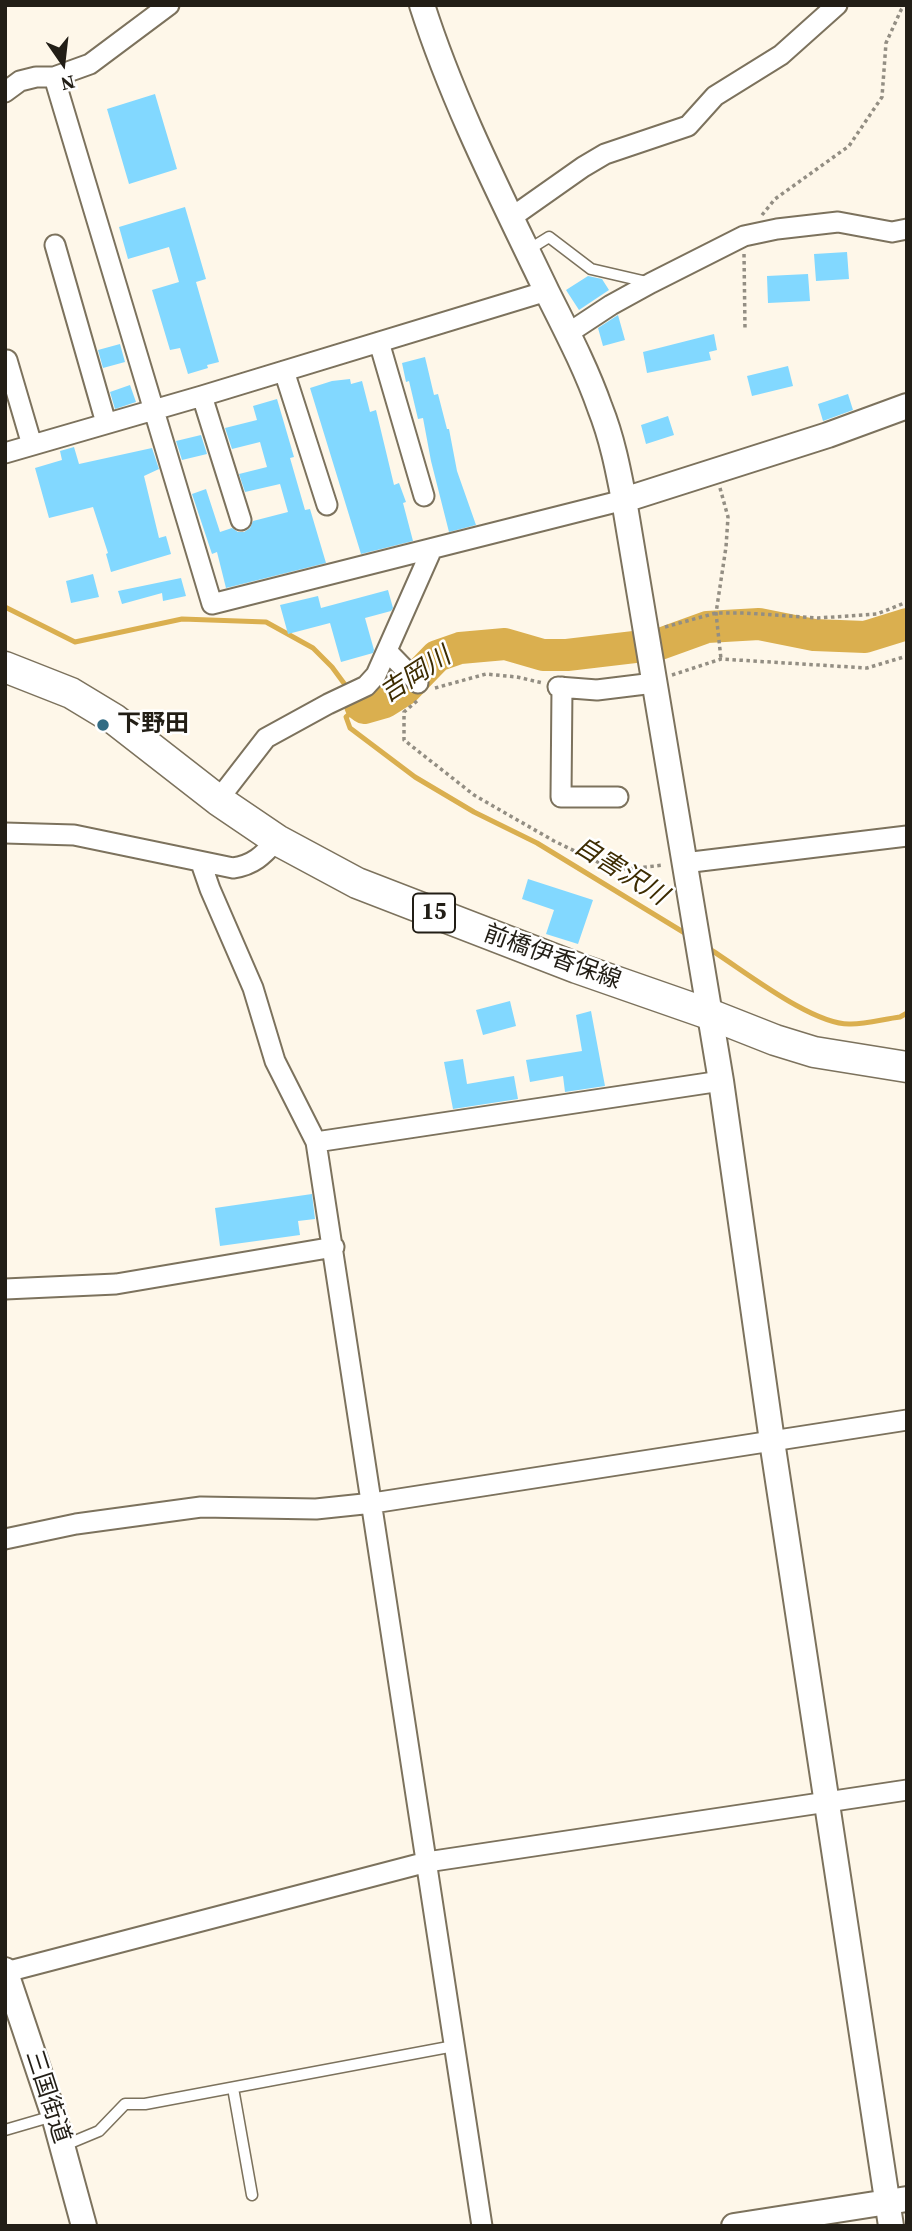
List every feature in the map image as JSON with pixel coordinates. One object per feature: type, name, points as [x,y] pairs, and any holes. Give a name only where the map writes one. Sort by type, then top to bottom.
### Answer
[{"type":"main road","name":"前橋伊香保線","points":[[5,667],[71,693],[114,719],[218,800],[277,840],[358,883],[577,968],[775,1040],[814,1052],[907,1067]]},
{"type":"street","points":[[5,92],[20,81],[36,77],[54,77],[90,64],[169,5]]},
{"type":"street","points":[[422,5],[464,115],[600,407],[613,448],[721,1081],[772,1441],[895,2209],[734,2226]]},
{"type":"street","points":[[512,218],[605,154],[688,126],[715,96],[781,55],[837,5]]},
{"type":"street","points":[[54,77],[212,604],[624,500],[828,435],[907,406]]},
{"type":"street","points":[[567,334],[611,305],[744,236],[838,222],[892,232],[907,229]]},
{"type":"street","points":[[55,245],[106,423]]},
{"type":"street","points":[[5,453],[547,291]]},
{"type":"street","points":[[379,342],[424,496]]},
{"type":"street","points":[[8,360],[33,445]]},
{"type":"street","points":[[284,371],[327,505]]},
{"type":"street","points":[[202,396],[241,520]]},
{"type":"street","points":[[218,800],[266,738],[366,686],[376,675],[432,549]]},
{"type":"street","points":[[388,652],[417,681]]},
{"type":"street","points":[[618,797],[561,797],[560,687],[597,690],[653,676]]},
{"type":"street","points":[[5,833],[74,835],[233,868],[247,866],[258,860],[277,840]]},
{"type":"street","points":[[684,863],[907,836]]},
{"type":"street","points":[[201,863],[253,988],[275,1061],[316,1142],[482,2226]]},
{"type":"street","points":[[316,1142],[721,1081]]},
{"type":"street","points":[[5,1289],[116,1284],[334,1247]]},
{"type":"street","points":[[5,1539],[76,1524],[201,1507],[316,1509],[373,1503],[907,1420]]},
{"type":"street","points":[[5,1971],[428,1862],[907,1790]]},
{"type":"street","name":"三国街道","points":[[5,1971],[54,2116],[84,2226]]},
{"type":"lane","points":[[527,251],[549,237],[592,269],[651,283]]},
{"type":"lane","points":[[62,2146],[99,2130],[125,2104],[145,2104],[454,2046]]},
{"type":"lane","points":[[233,2088],[252,2194]]},
{"type":"lane","points":[[5,2130],[54,2116]]},
{"type":"path","points":[[745,329],[744,236],[775,199],[849,146],[882,97],[886,43],[905,5]]},
{"type":"path","points":[[715,471],[728,517],[716,613],[721,659]]},
{"type":"path","points":[[646,636],[716,613],[818,618],[877,614],[907,602]]},
{"type":"path","points":[[653,676],[674,674],[721,659],[867,668],[907,656]]},
{"type":"path","points":[[560,687],[517,677],[486,674],[453,682],[417,681],[404,712],[404,740],[474,795],[554,841],[610,869],[684,863]]},
{"type":"building","points":[[155,94],[177,169],[129,184],[107,109]]},
{"type":"building","points":[[185,207],[206,279],[196,282],[219,362],[188,374],[180,348],[170,350],[152,290],[179,282],[169,247],[128,259],[119,227]]},
{"type":"building","points":[[847,252],[849,279],[816,281],[814,254]]},
{"type":"building","points":[[808,274],[810,301],[768,303],[767,276]]},
{"type":"building","points":[[588,276],[602,279],[609,290],[579,310],[566,290]]},
{"type":"building","points":[[618,315],[625,340],[603,346],[598,328]]},
{"type":"building","points":[[714,334],[717,350],[709,352],[711,360],[647,373],[643,352]]},
{"type":"building","points":[[120,344],[125,362],[103,368],[98,350]]},
{"type":"building","points":[[425,357],[434,395],[438,394],[449,429],[457,471],[476,525],[449,532],[423,418],[418,419],[402,363]]},
{"type":"building","points":[[788,366],[793,386],[752,396],[747,376]]},
{"type":"building","points":[[350,379],[351,384],[362,381],[370,412],[376,410],[394,485],[399,483],[406,502],[403,503],[413,541],[361,554],[310,388]]},
{"type":"building","points":[[130,385],[136,402],[115,409],[110,392]]},
{"type":"building","points":[[848,394],[853,410],[823,421],[818,404]]},
{"type":"building","points":[[277,399],[294,457],[290,458],[305,510],[310,509],[326,563],[226,588],[217,552],[212,554],[192,494],[206,489],[220,532],[232,528],[244,532],[250,528],[253,521],[288,512],[280,484],[245,492],[239,474],[267,467],[260,442],[232,449],[225,428],[257,420],[253,406]]},
{"type":"building","points":[[668,416],[674,435],[646,444],[641,425]]},
{"type":"building","points":[[201,435],[207,454],[182,460],[176,441]]},
{"type":"building","points":[[74,447],[79,464],[152,448],[159,469],[144,476],[159,538],[166,536],[171,554],[111,572],[106,554],[108,553],[93,507],[49,518],[35,468],[62,460],[60,451]]},
{"type":"building","points":[[93,574],[99,597],[71,603],[66,581]]},
{"type":"building","points":[[181,578],[186,596],[163,601],[162,593],[122,604],[118,591]]},
{"type":"building","points":[[388,590],[393,608],[391,611],[365,618],[373,653],[341,662],[330,623],[288,634],[280,605],[318,596],[321,608]]},
{"type":"building","points":[[528,879],[593,900],[578,944],[546,934],[554,910],[522,899]]},
{"type":"building","points":[[510,1001],[516,1026],[483,1035],[476,1010]]},
{"type":"building","points":[[591,1011],[605,1086],[565,1092],[563,1076],[530,1082],[526,1060],[582,1051],[576,1015]]},
{"type":"building","points":[[463,1059],[467,1084],[514,1076],[518,1099],[453,1109],[444,1062]]},
{"type":"building","points":[[312,1194],[315,1219],[298,1221],[300,1235],[220,1246],[215,1208]]},
{"type":"waterway","name":"自害沢川","points":[[5,607],[75,642],[182,619],[266,622],[313,648],[332,667],[360,705],[346,717],[350,728],[415,777],[474,812],[537,843],[688,935]]},
{"type":"waterway","name":"吉岡川","points":[[360,705],[364,708],[385,702],[404,690],[437,656],[460,648],[505,644],[543,655],[567,655],[660,644],[707,627],[759,624],[814,635],[865,637],[907,624]]},
{"type":"waterway","name":"自害沢川","points":[[708,948],[798,1006],[835,1022],[863,1023],[900,1017],[907,1013]]},
{"type":"place","name":"下野田","points":[[103,725]]}]
